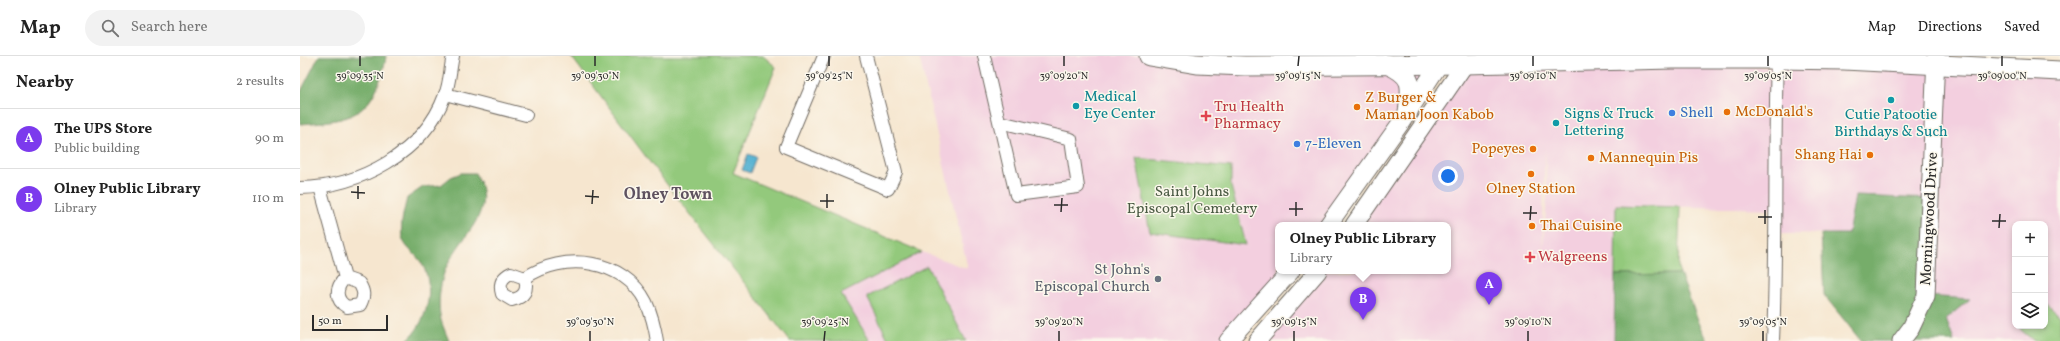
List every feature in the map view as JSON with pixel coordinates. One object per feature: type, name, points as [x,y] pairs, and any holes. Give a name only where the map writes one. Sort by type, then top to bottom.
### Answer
[{"type":"main road","points":[[1149,56],[1167,60],[1387,64],[1443,60],[1777,58],[1936,61],[2060,71]]},
{"type":"main road","points":[[1330,222],[1443,60]]},
{"type":"main road","points":[[1356,222],[1468,60]]},
{"type":"main road","name":"Morningwood Drive","points":[[1901,341],[1911,328],[1926,296],[1936,61]]},
{"type":"main road","points":[[1387,64],[1404,73],[1409,80],[1410,98],[1408,112]]},
{"type":"main road","points":[[1228,341],[1288,274]]},
{"type":"main road","points":[[1257,341],[1315,274]]},
{"type":"street","points":[[300,188],[320,187],[376,169],[405,151],[422,135],[446,94],[453,56]]},
{"type":"street","points":[[824,56],[786,147],[888,189],[896,172],[866,56]]},
{"type":"street","points":[[984,56],[1016,195],[1078,187],[1071,139],[1000,122]]},
{"type":"street","points":[[1773,341],[1776,272],[1777,58]]},
{"type":"street","points":[[446,94],[526,115]]},
{"type":"street","points":[[320,187],[345,278]]},
{"type":"street","points":[[525,278],[533,272],[555,263],[577,261],[595,264],[609,269],[631,283],[646,302],[654,324],[657,341]]},
{"type":"shaded area","points":[[919,56],[1149,56],[1440,63],[1330,222],[1275,222],[1275,274],[1288,274],[1225,341],[870,341],[841,294],[922,252],[968,269]],"holes":[[[1136,158],[1231,167],[1231,186],[1246,245],[1151,232]]]},
{"type":"shaded area","points":[[1465,64],[2060,71],[2060,341],[1954,341],[1946,319],[1926,296],[1915,198],[1855,196],[1848,234],[1775,233],[1775,209],[1616,205],[1614,341],[1264,341],[1316,274],[1451,274],[1451,222],[1356,222]],"holes":[[[1545,148],[1547,197],[1542,257]]]},
{"type":"green space","points":[[319,56],[386,56],[386,58],[375,92],[368,103],[359,111],[348,117],[335,120],[300,124],[300,93]]},
{"type":"green space","points":[[571,56],[763,56],[776,67],[733,173],[922,252],[841,294],[870,341],[790,341],[655,169]]},
{"type":"green space","name":"Saint Johns Episcopal Cemetery","points":[[1136,158],[1231,167],[1231,186],[1246,245],[1150,232]]},
{"type":"green space","points":[[461,173],[475,173],[481,188],[483,201],[480,213],[474,225],[450,260],[444,273],[439,310],[441,321],[449,341],[406,341],[413,334],[424,315],[429,294],[426,274],[422,264],[408,248],[402,237],[402,222],[407,198],[423,187],[441,185],[451,177]]},
{"type":"green space","points":[[1855,196],[1931,199],[1926,296],[1970,299],[1946,319],[1954,341],[1861,341],[1824,295],[1821,234],[1848,234]]},
{"type":"green space","points":[[1616,205],[1680,207],[1678,268],[1680,274],[1615,275]]},
{"type":"green space","points":[[927,266],[966,341],[889,341],[867,297]]},
{"type":"green space","points":[[1680,274],[1700,325],[1708,341],[1614,341],[1615,275]]},
{"type":"green space","points":[[2048,306],[2060,316],[2060,341],[2034,341],[2020,329],[2048,329]]},
{"type":"water","points":[[748,154],[756,157],[750,173],[742,170]]},
{"type":"place","name":"Cutie Patootie Birthdays & Such","points":[[1891,100]]},
{"type":"place","name":"Medical Eye Center","points":[[1076,106]]},
{"type":"place","name":"Z Burger & Maman Joon Kabob","points":[[1357,107]]},
{"type":"place","name":"McDonald's","points":[[1727,112]]},
{"type":"place","name":"Shell","points":[[1672,113]]},
{"type":"place","name":"Tru Health Pharmacy","points":[[1206,116]]},
{"type":"place","name":"Signs & Truck Lettering","points":[[1556,123]]},
{"type":"place","name":"7-Eleven","points":[[1297,144]]},
{"type":"place","name":"Popeyes","points":[[1533,149]]},
{"type":"place","name":"Shang Hai","points":[[1870,155]]},
{"type":"place","name":"Mannequin Pis","points":[[1591,158]]},
{"type":"place","name":"Olney Station","points":[[1531,174]]},
{"type":"place","name":"Thai Cuisine","points":[[1532,226]]},
{"type":"place","name":"Walgreens","points":[[1530,257]]},
{"type":"place","name":"St John's Episcopal Church","points":[[1158,279]]},
{"type":"place","name":"The UPS Store","points":[[1489,305]]},
{"type":"place","name":"Olney Public Library","points":[[1363,320]]},
{"type":"district","name":"Olney Town","points":[[668,195]]}]
